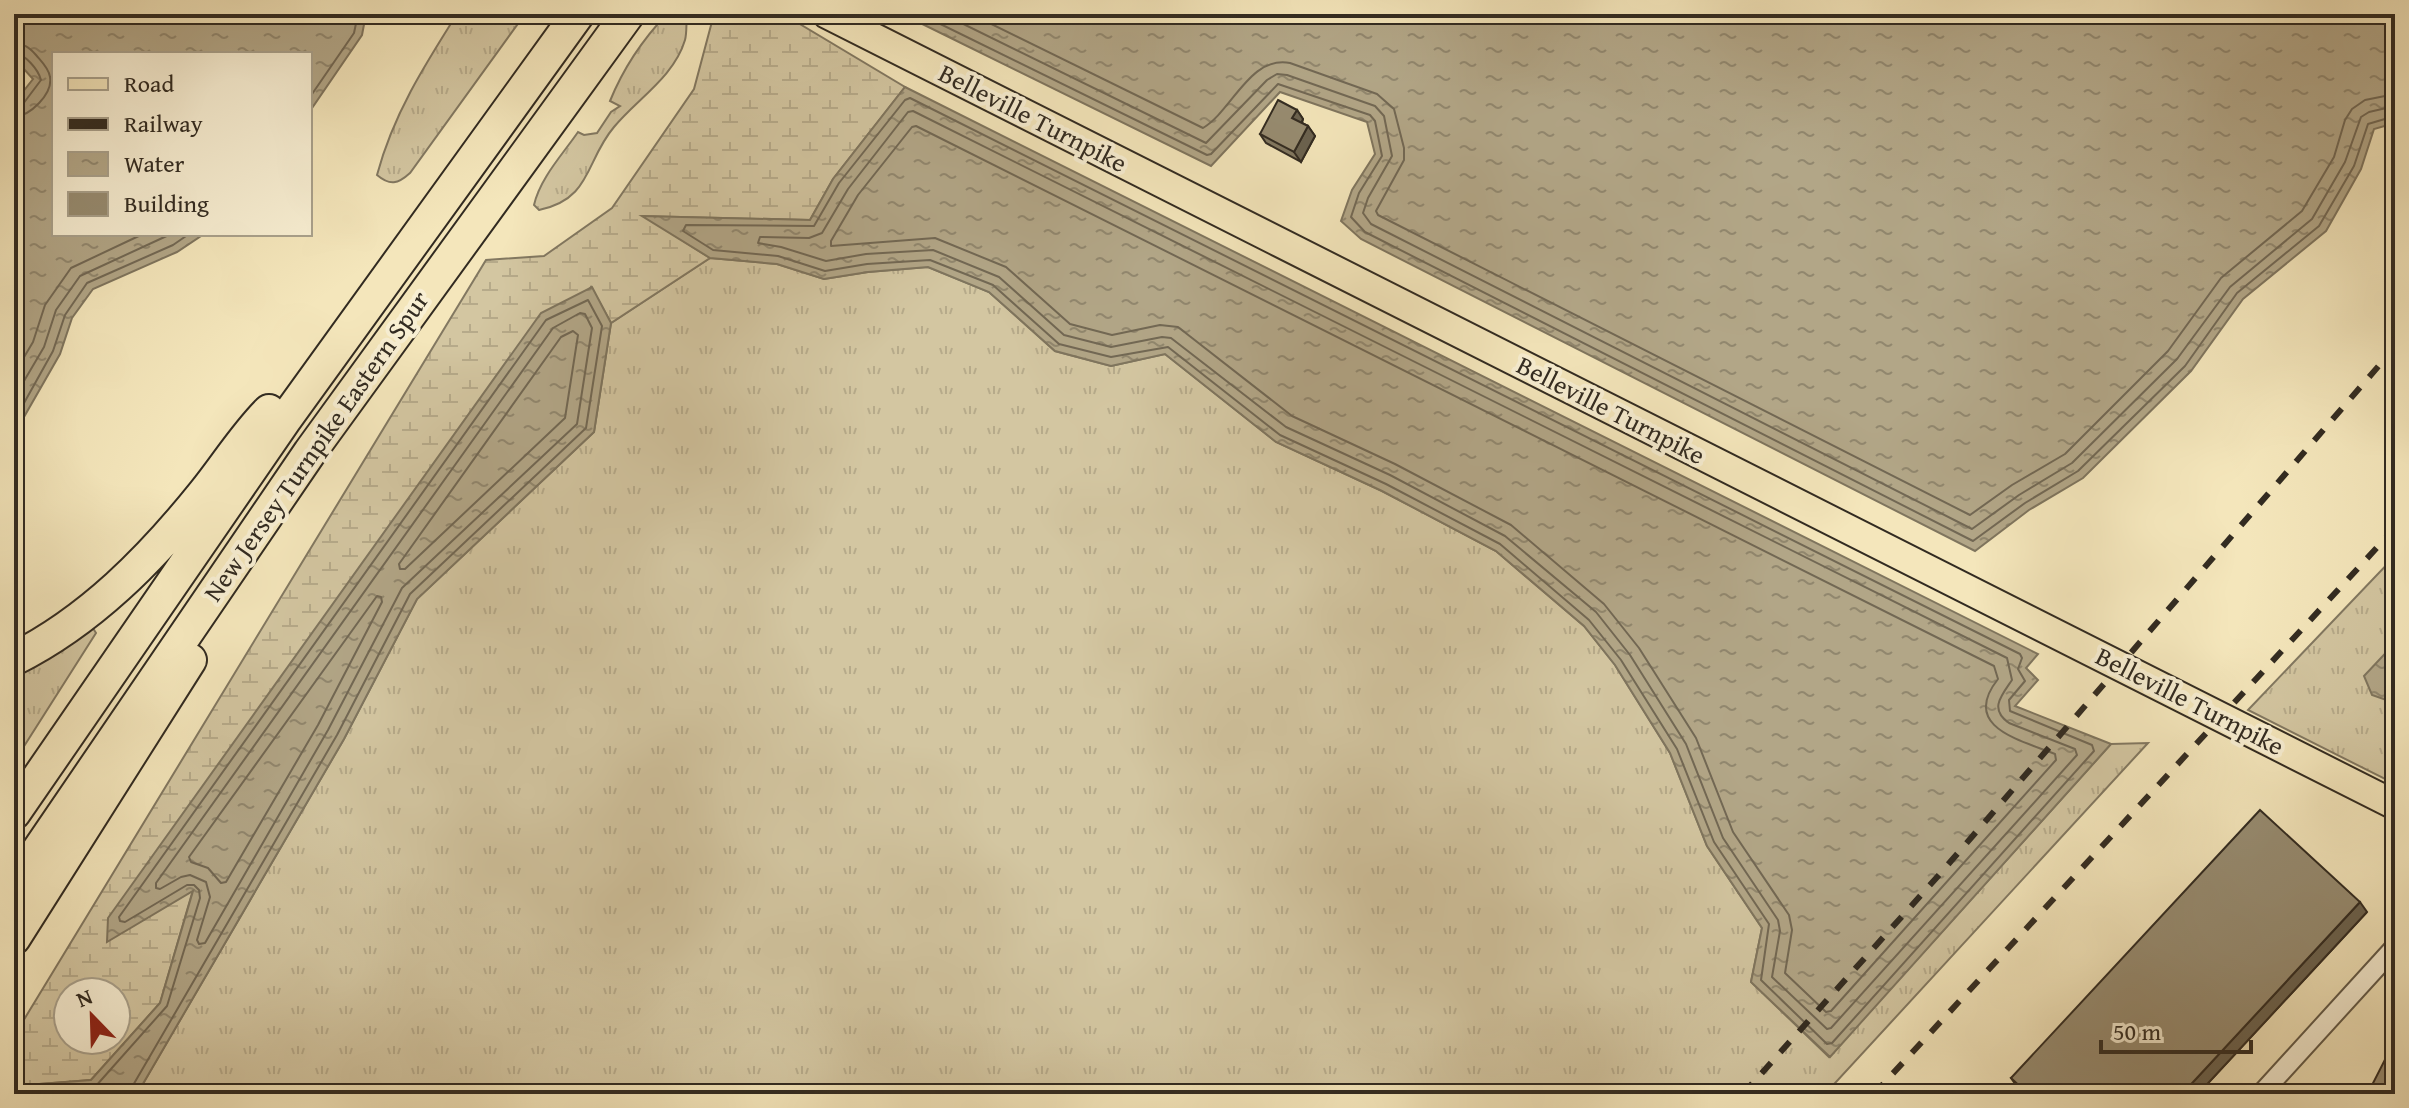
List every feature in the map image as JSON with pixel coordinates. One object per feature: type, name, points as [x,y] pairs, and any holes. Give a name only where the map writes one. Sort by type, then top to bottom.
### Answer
[{"type":"highway","name":"New Jersey Turnpike Eastern Spur","points":[[14,813],[220,513],[578,14]]},
{"type":"highway","name":"New Jersey Turnpike Eastern Spur","points":[[14,886],[235,560],[421,297],[625,18]]},
{"type":"highway","points":[[14,659],[77,621],[142,563],[203,495],[252,428],[348,332]]},
{"type":"highway","points":[[14,938],[185,671],[235,560]]},
{"type":"main road","name":"Belleville Turnpike","points":[[827,14],[2395,805]]},
{"type":"street","points":[[2261,1094],[2395,947]]},
{"type":"green space","points":[[457,14],[525,14],[410,173],[402,180],[386,181],[377,175],[392,132],[421,72]]},
{"type":"green space","points":[[667,14],[687,15],[685,40],[680,53],[664,76],[614,127],[578,188],[556,205],[539,210],[534,205],[547,176],[578,132],[584,135],[597,133],[611,112],[620,106],[610,101],[621,77],[642,44]]},
{"type":"green space","points":[[714,14],[783,14],[905,87],[833,179],[810,220],[644,216],[710,258],[611,323],[591,287],[193,890],[160,1003],[132,1034],[132,976],[52,976],[52,1056],[113,1056],[91,1080],[14,1086],[14,1036],[486,260],[544,256],[612,208],[694,89]]},
{"type":"green space","points":[[710,258],[777,264],[824,279],[928,267],[989,292],[1055,351],[1111,366],[1165,354],[1276,442],[1382,491],[1496,551],[1584,626],[1615,665],[1670,753],[1707,846],[1762,928],[1751,982],[1829,1057],[2111,744],[2148,743],[1825,1094],[137,1094],[344,739],[417,599],[594,432],[611,323]]},
{"type":"green space","points":[[2395,556],[2395,784],[2248,710]]},
{"type":"green space","points":[[91,625],[96,633],[14,762],[14,671]]},
{"type":"water","points":[[14,14],[366,14],[362,35],[312,108],[312,52],[52,52],[52,236],[201,236],[177,252],[93,289],[72,318],[60,354],[24,417],[14,450],[14,103],[33,79],[14,58]]},
{"type":"water","points":[[902,14],[2395,14],[2395,123],[2374,129],[2361,169],[2326,231],[2243,299],[2191,371],[2083,478],[2029,510],[1975,551],[1361,239],[1341,221],[1352,190],[1375,154],[1367,122],[1280,92],[1211,166]]},
{"type":"water","points":[[905,87],[2038,654],[2026,668],[2038,680],[2015,706],[2111,744],[1830,1057],[1751,982],[1762,928],[1707,846],[1670,753],[1615,665],[1584,626],[1496,551],[1382,491],[1276,442],[1165,354],[1111,366],[1055,351],[989,292],[928,267],[824,279],[777,264],[710,258],[642,216],[810,220],[833,179]]},
{"type":"water","points":[[592,287],[611,323],[594,432],[417,599],[344,739],[137,1094],[14,1094],[14,1086],[91,1080],[113,1056],[132,1056],[132,1034],[160,1003],[193,891],[107,942],[108,918],[541,313]]},
{"type":"water","points":[[2395,643],[2395,703],[2372,695],[2364,676]]},
{"type":"building","points":[[1278,100],[1297,110],[1292,118],[1308,126],[1294,152],[1260,134]]},
{"type":"building","points":[[2260,810],[2360,902],[2182,1094],[2028,1094],[2011,1078]]},
{"type":"building","points":[[2395,1040],[2395,1094],[2379,1094],[2370,1089]]},
{"type":"railway","points":[[1743,1094],[1939,875],[2395,347]]},
{"type":"railway","points":[[1874,1094],[2395,528]]}]
